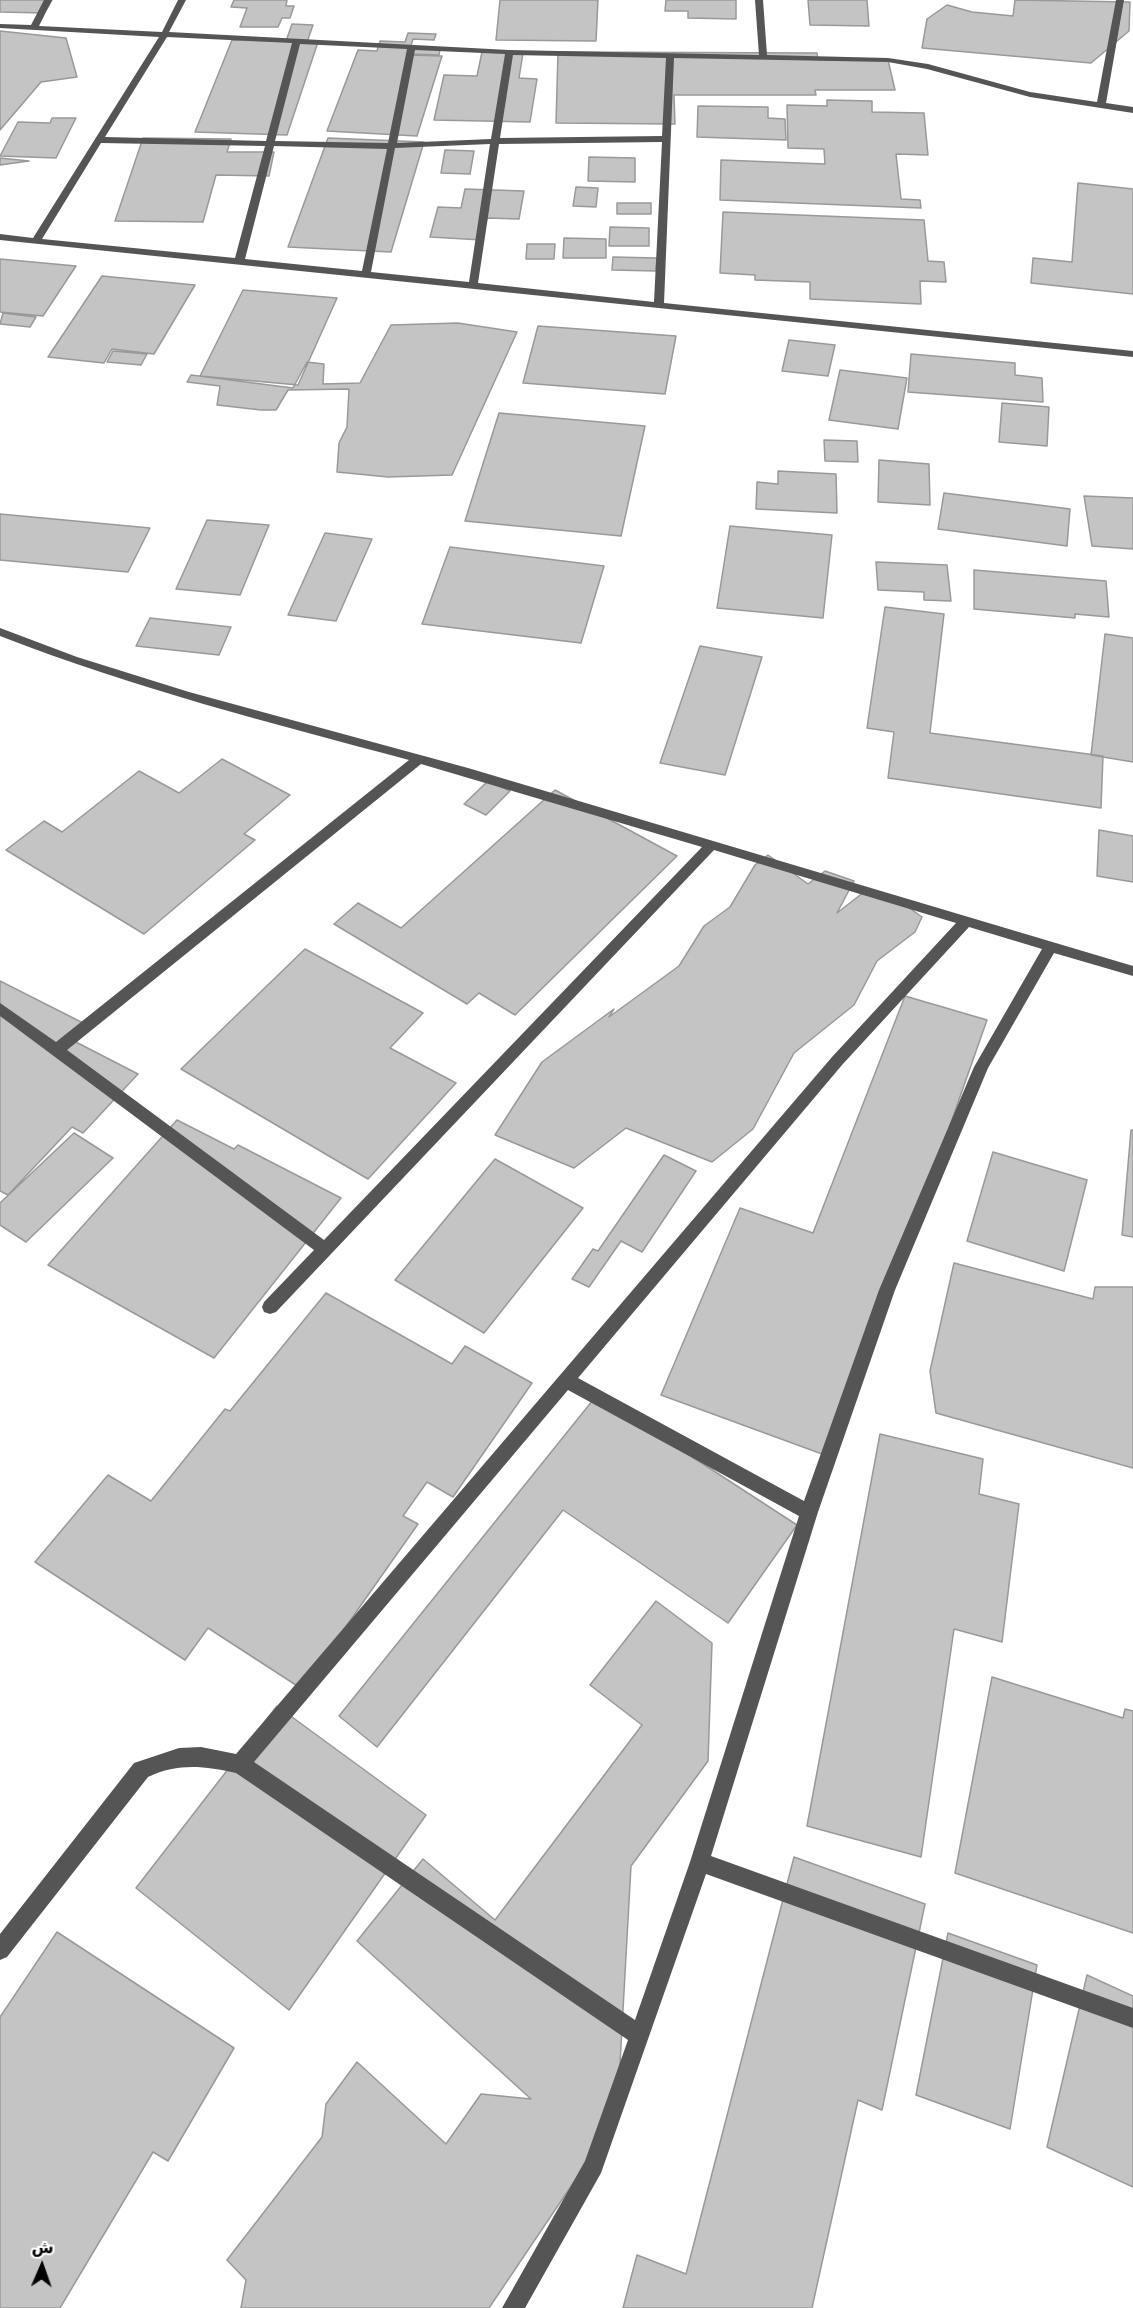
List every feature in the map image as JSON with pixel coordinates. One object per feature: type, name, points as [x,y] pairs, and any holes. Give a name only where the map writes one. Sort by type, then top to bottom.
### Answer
[{"type":"street","points":[[34,28],[48,0]]},
{"type":"street","points":[[36,241],[164,35],[182,0]]},
{"type":"street","points":[[759,0],[763,57]]},
{"type":"street","points":[[1101,105],[1120,0]]},
{"type":"street","points":[[0,26],[296,43],[509,52],[888,60],[928,67],[1030,94],[1133,110]]},
{"type":"street","points":[[239,263],[296,43]]},
{"type":"street","points":[[366,275],[411,48]]},
{"type":"street","points":[[473,285],[509,52]]},
{"type":"street","points":[[659,305],[670,55]]},
{"type":"street","points":[[99,140],[392,146],[495,141],[666,139]]},
{"type":"street","points":[[0,237],[1133,354]]},
{"type":"street","points":[[0,632],[73,660],[185,695],[419,759],[712,844],[1050,948],[1133,971]]},
{"type":"street","points":[[56,1050],[419,759]]},
{"type":"street","points":[[270,1307],[712,844]]},
{"type":"street","points":[[240,1764],[837,1061],[965,922]]},
{"type":"street","points":[[513,2308],[594,2166],[700,1862],[809,1512],[887,1290],[981,1067],[1050,948]]},
{"type":"street","points":[[0,1008],[325,1249]]},
{"type":"street","points":[[567,1381],[809,1512]]},
{"type":"street","points":[[0,1950],[141,1770],[166,1758],[195,1754],[240,1764],[639,2035]]},
{"type":"street","points":[[700,1862],[1133,2018]]},
{"type":"building","points":[[0,0],[52,0],[44,13],[0,12]]},
{"type":"building","points":[[234,0],[287,0],[286,6],[294,6],[290,18],[282,18],[278,27],[240,27],[247,8],[231,7]]},
{"type":"building","points":[[500,0],[598,0],[596,41],[496,40]]},
{"type":"building","points":[[666,0],[736,0],[736,19],[688,18],[688,11],[665,11]]},
{"type":"building","points":[[808,0],[867,0],[869,26],[810,25]]},
{"type":"building","points":[[1015,0],[1130,2],[1129,31],[1091,63],[922,48],[927,19],[947,5],[972,12],[1013,16]]},
{"type":"building","points":[[292,24],[313,25],[307,42],[286,41]]},
{"type":"building","points":[[0,31],[66,38],[77,77],[41,82],[0,130]]},
{"type":"building","points":[[408,33],[436,34],[434,40],[413,39],[408,55],[442,56],[417,136],[327,131],[358,50],[377,51],[380,41],[405,42]]},
{"type":"building","points":[[232,40],[318,42],[287,135],[195,132]]},
{"type":"building","points":[[413,49],[440,49],[439,55],[411,54]]},
{"type":"building","points":[[482,52],[523,53],[519,78],[537,79],[530,122],[434,120],[444,75],[477,76]]},
{"type":"building","points":[[558,52],[817,53],[818,60],[888,60],[895,90],[815,90],[816,95],[674,95],[675,124],[556,123]]},
{"type":"building","points":[[827,100],[872,101],[872,112],[924,113],[928,155],[896,154],[901,199],[920,200],[921,208],[720,200],[721,160],[825,164],[824,149],[788,148],[787,105],[827,106]]},
{"type":"building","points":[[698,106],[768,107],[768,118],[785,119],[786,140],[697,137]]},
{"type":"building","points":[[52,118],[76,118],[56,158],[0,156],[18,122],[50,123]]},
{"type":"building","points":[[143,138],[231,139],[227,152],[274,152],[269,176],[216,175],[203,222],[115,221]]},
{"type":"building","points":[[328,138],[424,142],[391,252],[288,247]]},
{"type":"building","points":[[445,150],[474,151],[470,174],[441,173]]},
{"type":"building","points":[[589,157],[635,158],[635,182],[588,181]]},
{"type":"building","points":[[0,158],[29,161],[0,165]]},
{"type":"building","points":[[1078,183],[1133,189],[1133,294],[1031,283],[1033,258],[1072,262]]},
{"type":"building","points":[[576,187],[598,188],[596,207],[573,206]]},
{"type":"building","points":[[465,189],[524,191],[519,219],[487,218],[482,240],[430,237],[438,207],[461,208]]},
{"type":"building","points":[[617,203],[651,203],[651,214],[617,214]]},
{"type":"building","points":[[723,212],[924,220],[928,261],[944,262],[946,282],[920,281],[921,304],[810,299],[810,282],[755,280],[755,275],[720,273]]},
{"type":"building","points":[[610,227],[649,228],[649,246],[609,246]]},
{"type":"building","points":[[564,238],[606,239],[606,258],[563,258]]},
{"type":"building","points":[[527,244],[555,244],[554,259],[526,259]]},
{"type":"building","points":[[613,257],[657,258],[656,271],[612,270]]},
{"type":"building","points":[[0,259],[76,266],[43,316],[0,312]]},
{"type":"building","points":[[102,276],[195,285],[154,354],[112,349],[104,363],[48,357]]},
{"type":"building","points":[[243,290],[337,298],[298,385],[200,376]]},
{"type":"building","points":[[3,313],[36,317],[30,327],[0,324]]},
{"type":"building","points":[[458,323],[517,332],[452,475],[388,477],[337,472],[339,443],[347,427],[349,389],[288,390],[276,410],[261,410],[217,405],[220,386],[187,382],[191,375],[293,388],[307,362],[324,364],[323,384],[360,383],[391,325]]},
{"type":"building","points":[[538,326],[676,336],[665,394],[523,383]]},
{"type":"building","points":[[789,340],[835,345],[828,376],[782,371]]},
{"type":"building","points":[[113,351],[147,354],[141,365],[107,362]]},
{"type":"building","points":[[911,354],[1015,363],[1015,375],[1042,378],[1043,402],[908,392]]},
{"type":"building","points":[[840,370],[907,378],[898,429],[829,420]]},
{"type":"building","points":[[1002,403],[1049,407],[1047,446],[999,442]]},
{"type":"building","points":[[499,413],[645,426],[621,536],[465,521]]},
{"type":"building","points":[[824,440],[857,441],[858,462],[825,461]]},
{"type":"building","points":[[879,460],[929,464],[930,505],[878,502]]},
{"type":"building","points":[[778,471],[836,474],[837,513],[756,509],[757,482],[778,484]]},
{"type":"building","points":[[944,493],[1070,509],[1067,546],[938,529]]},
{"type":"building","points":[[1084,496],[1133,498],[1133,549],[1092,546]]},
{"type":"building","points":[[0,514],[150,528],[128,572],[0,560]]},
{"type":"building","points":[[207,520],[269,525],[240,595],[176,589]]},
{"type":"building","points":[[730,526],[832,535],[823,618],[717,608]]},
{"type":"building","points":[[325,533],[372,539],[336,621],[288,615]]},
{"type":"building","points":[[450,547],[604,566],[581,643],[422,624]]},
{"type":"building","points":[[876,562],[947,565],[951,601],[924,600],[924,592],[878,590]]},
{"type":"building","points":[[974,570],[1106,581],[1109,617],[1075,614],[1075,618],[974,609]]},
{"type":"building","points":[[885,607],[944,614],[930,733],[1103,756],[1101,808],[888,778],[894,732],[867,728]]},
{"type":"building","points":[[150,618],[231,627],[219,655],[136,646]]},
{"type":"building","points":[[1105,634],[1133,638],[1133,762],[1091,755]]},
{"type":"building","points":[[700,646],[762,657],[725,775],[660,763]]},
{"type":"building","points":[[222,759],[290,795],[244,834],[255,840],[144,934],[6,850],[44,821],[62,832],[139,771],[179,793]]},
{"type":"building","points":[[488,781],[510,791],[486,815],[464,804]]},
{"type":"building","points":[[555,790],[677,856],[515,1015],[479,993],[467,1004],[334,924],[358,903],[401,928]]},
{"type":"building","points":[[1099,830],[1133,836],[1133,882],[1097,876]]},
{"type":"building","points":[[768,855],[808,884],[825,871],[854,881],[837,913],[864,892],[908,907],[922,917],[915,932],[877,961],[854,1005],[794,1053],[753,1129],[712,1162],[626,1128],[574,1168],[495,1135],[542,1062],[614,1009],[609,1017],[679,966],[704,926],[730,907],[755,865]]},
{"type":"building","points":[[305,949],[423,1013],[390,1048],[456,1083],[368,1179],[181,1069]]},
{"type":"building","points":[[0,981],[85,1024],[70,1039],[138,1074],[83,1133],[72,1127],[8,1195],[0,1191]]},
{"type":"building","points":[[905,996],[987,1020],[833,1458],[661,1395],[740,1208],[813,1233]]},
{"type":"building","points":[[177,1120],[234,1149],[238,1145],[341,1198],[214,1358],[48,1265]]},
{"type":"building","points":[[1131,1130],[1133,1130],[1133,1237],[1122,1235]]},
{"type":"building","points":[[74,1133],[113,1158],[26,1242],[0,1225],[0,1203]]},
{"type":"building","points":[[993,1152],[1087,1180],[1064,1271],[967,1241]]},
{"type":"building","points":[[664,1155],[696,1171],[642,1252],[621,1241],[589,1287],[572,1279],[593,1249],[598,1251]]},
{"type":"building","points":[[495,1159],[583,1208],[484,1333],[395,1280]]},
{"type":"building","points":[[954,1263],[1093,1299],[1095,1287],[1133,1287],[1133,1468],[936,1413],[930,1371]]},
{"type":"building","points":[[326,1293],[452,1364],[465,1346],[532,1383],[453,1497],[427,1482],[403,1516],[418,1524],[302,1689],[208,1628],[185,1660],[35,1562],[108,1475],[151,1501],[225,1409],[230,1411]]},
{"type":"building","points":[[597,1395],[797,1525],[728,1623],[563,1510],[377,1747],[339,1716]]},
{"type":"building","points":[[880,1434],[983,1459],[979,1494],[1019,1504],[1002,1642],[954,1629],[921,1857],[807,1826]]},
{"type":"building","points":[[656,1601],[712,1643],[708,1761],[631,1866],[617,2118],[489,2308],[241,2308],[246,2280],[227,2260],[322,2137],[326,2104],[357,2062],[446,2144],[481,2094],[531,2099],[357,1941],[423,1859],[495,1920],[642,1725],[590,1685]]},
{"type":"building","points":[[992,1677],[1123,1718],[1125,1709],[1133,1711],[1133,1933],[955,1873]]},
{"type":"building","points":[[277,1706],[426,1815],[289,2010],[136,1888]]},
{"type":"building","points":[[794,1857],[925,1904],[882,2110],[858,2100],[812,2308],[623,2308],[637,2255],[686,2274]]},
{"type":"building","points":[[57,1932],[234,2048],[168,2161],[153,2152],[60,2308],[0,2308],[0,2017]]},
{"type":"building","points":[[948,1933],[1037,1965],[1010,2129],[916,2095]]},
{"type":"building","points":[[1087,1975],[1133,1996],[1133,2187],[1047,2147]]}]
